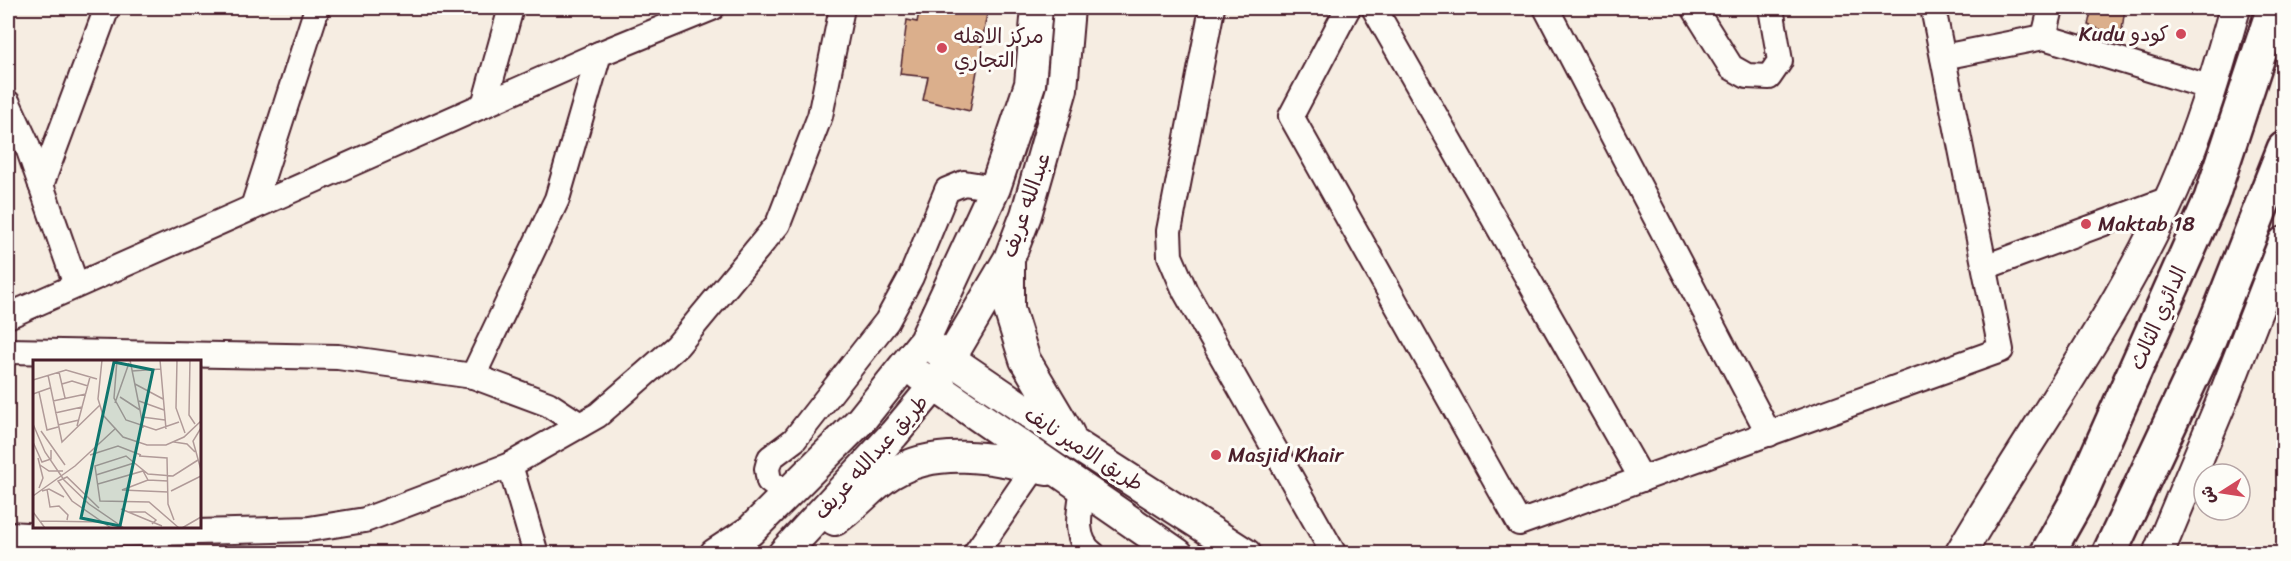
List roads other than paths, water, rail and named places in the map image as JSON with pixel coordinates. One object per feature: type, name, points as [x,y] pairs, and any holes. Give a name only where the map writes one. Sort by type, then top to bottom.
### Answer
[{"type":"highway","name":"الدائري الثالث","points":[[2047,554],[2078,499],[2211,199],[2274,8]]},
{"type":"highway","points":[[2109,554],[2206,347],[2283,149]]},
{"type":"main road","name":"عبدالله عريف","points":[[924,341],[995,188],[1030,84],[1037,8]]},
{"type":"main road","name":"عبدالله عريف","points":[[934,386],[1009,259],[1026,215],[1062,89],[1070,8]]},
{"type":"main road","points":[[1954,550],[2003,480],[2102,327],[2169,199],[2212,88],[2235,8]]},
{"type":"main road","points":[[2158,554],[2224,396],[2283,242]]},
{"type":"main road","points":[[1009,259],[1009,309],[1025,360],[1075,444]]},
{"type":"main road","name":"طريق الامير نايف","points":[[924,341],[1075,444],[1246,554]]},
{"type":"main road","name":"طريق عبدالله عريف","points":[[907,366],[924,341]]},
{"type":"main road","points":[[715,554],[750,531],[861,420],[907,366]]},
{"type":"main road","name":"طريق الامير نايف","points":[[907,366],[1060,476],[1178,554]]},
{"type":"main road","name":"طريق عبدالله عريف","points":[[783,554],[894,434],[934,386]]},
{"type":"main road","points":[[783,554],[842,515],[890,475],[915,462],[962,456],[1060,476]]},
{"type":"street","points":[[41,185],[107,8]]},
{"type":"street","points":[[253,207],[317,8]]},
{"type":"street","points":[[484,105],[511,8]]},
{"type":"street","points":[[8,534],[43,536],[309,529],[364,520],[510,465],[597,415],[677,346],[777,224],[820,116],[842,8]]},
{"type":"street","points":[[1212,8],[1169,231],[1170,256],[1185,291],[1334,554]]},
{"type":"street","points":[[1348,8],[1291,116],[1520,523],[2001,350],[1933,8]]},
{"type":"street","points":[[1374,8],[1642,479]]},
{"type":"street","points":[[1546,8],[1769,434]]},
{"type":"street","points":[[1694,8],[1731,67],[1747,76],[1769,77],[1780,60],[1771,8]]},
{"type":"street","points":[[2044,37],[2051,8]]},
{"type":"street","points":[[8,316],[702,9]]},
{"type":"street","points":[[1942,57],[2044,37],[2212,88]]},
{"type":"street","points":[[473,376],[557,199],[599,54]]},
{"type":"street","points":[[8,103],[26,142],[76,285]]},
{"type":"street","points":[[786,494],[769,481],[766,469],[770,458],[794,440],[887,321],[911,277],[947,190],[964,183],[995,188]]},
{"type":"street","points":[[1985,267],[2169,199]]},
{"type":"street","points":[[8,351],[338,357],[473,376],[548,404],[580,425]]},
{"type":"street","points":[[510,465],[536,554]]},
{"type":"street","points":[[975,554],[1060,476],[1087,549],[1093,554]]},
{"type":"place","name":"Kudu كودو","points":[[2181,34]]},
{"type":"place","name":"مركز الاهله التجاري","points":[[942,48]]},
{"type":"place","name":"Maktab 18","points":[[2086,224]]},
{"type":"place","name":"Masjid Khair","points":[[1216,455]]}]
